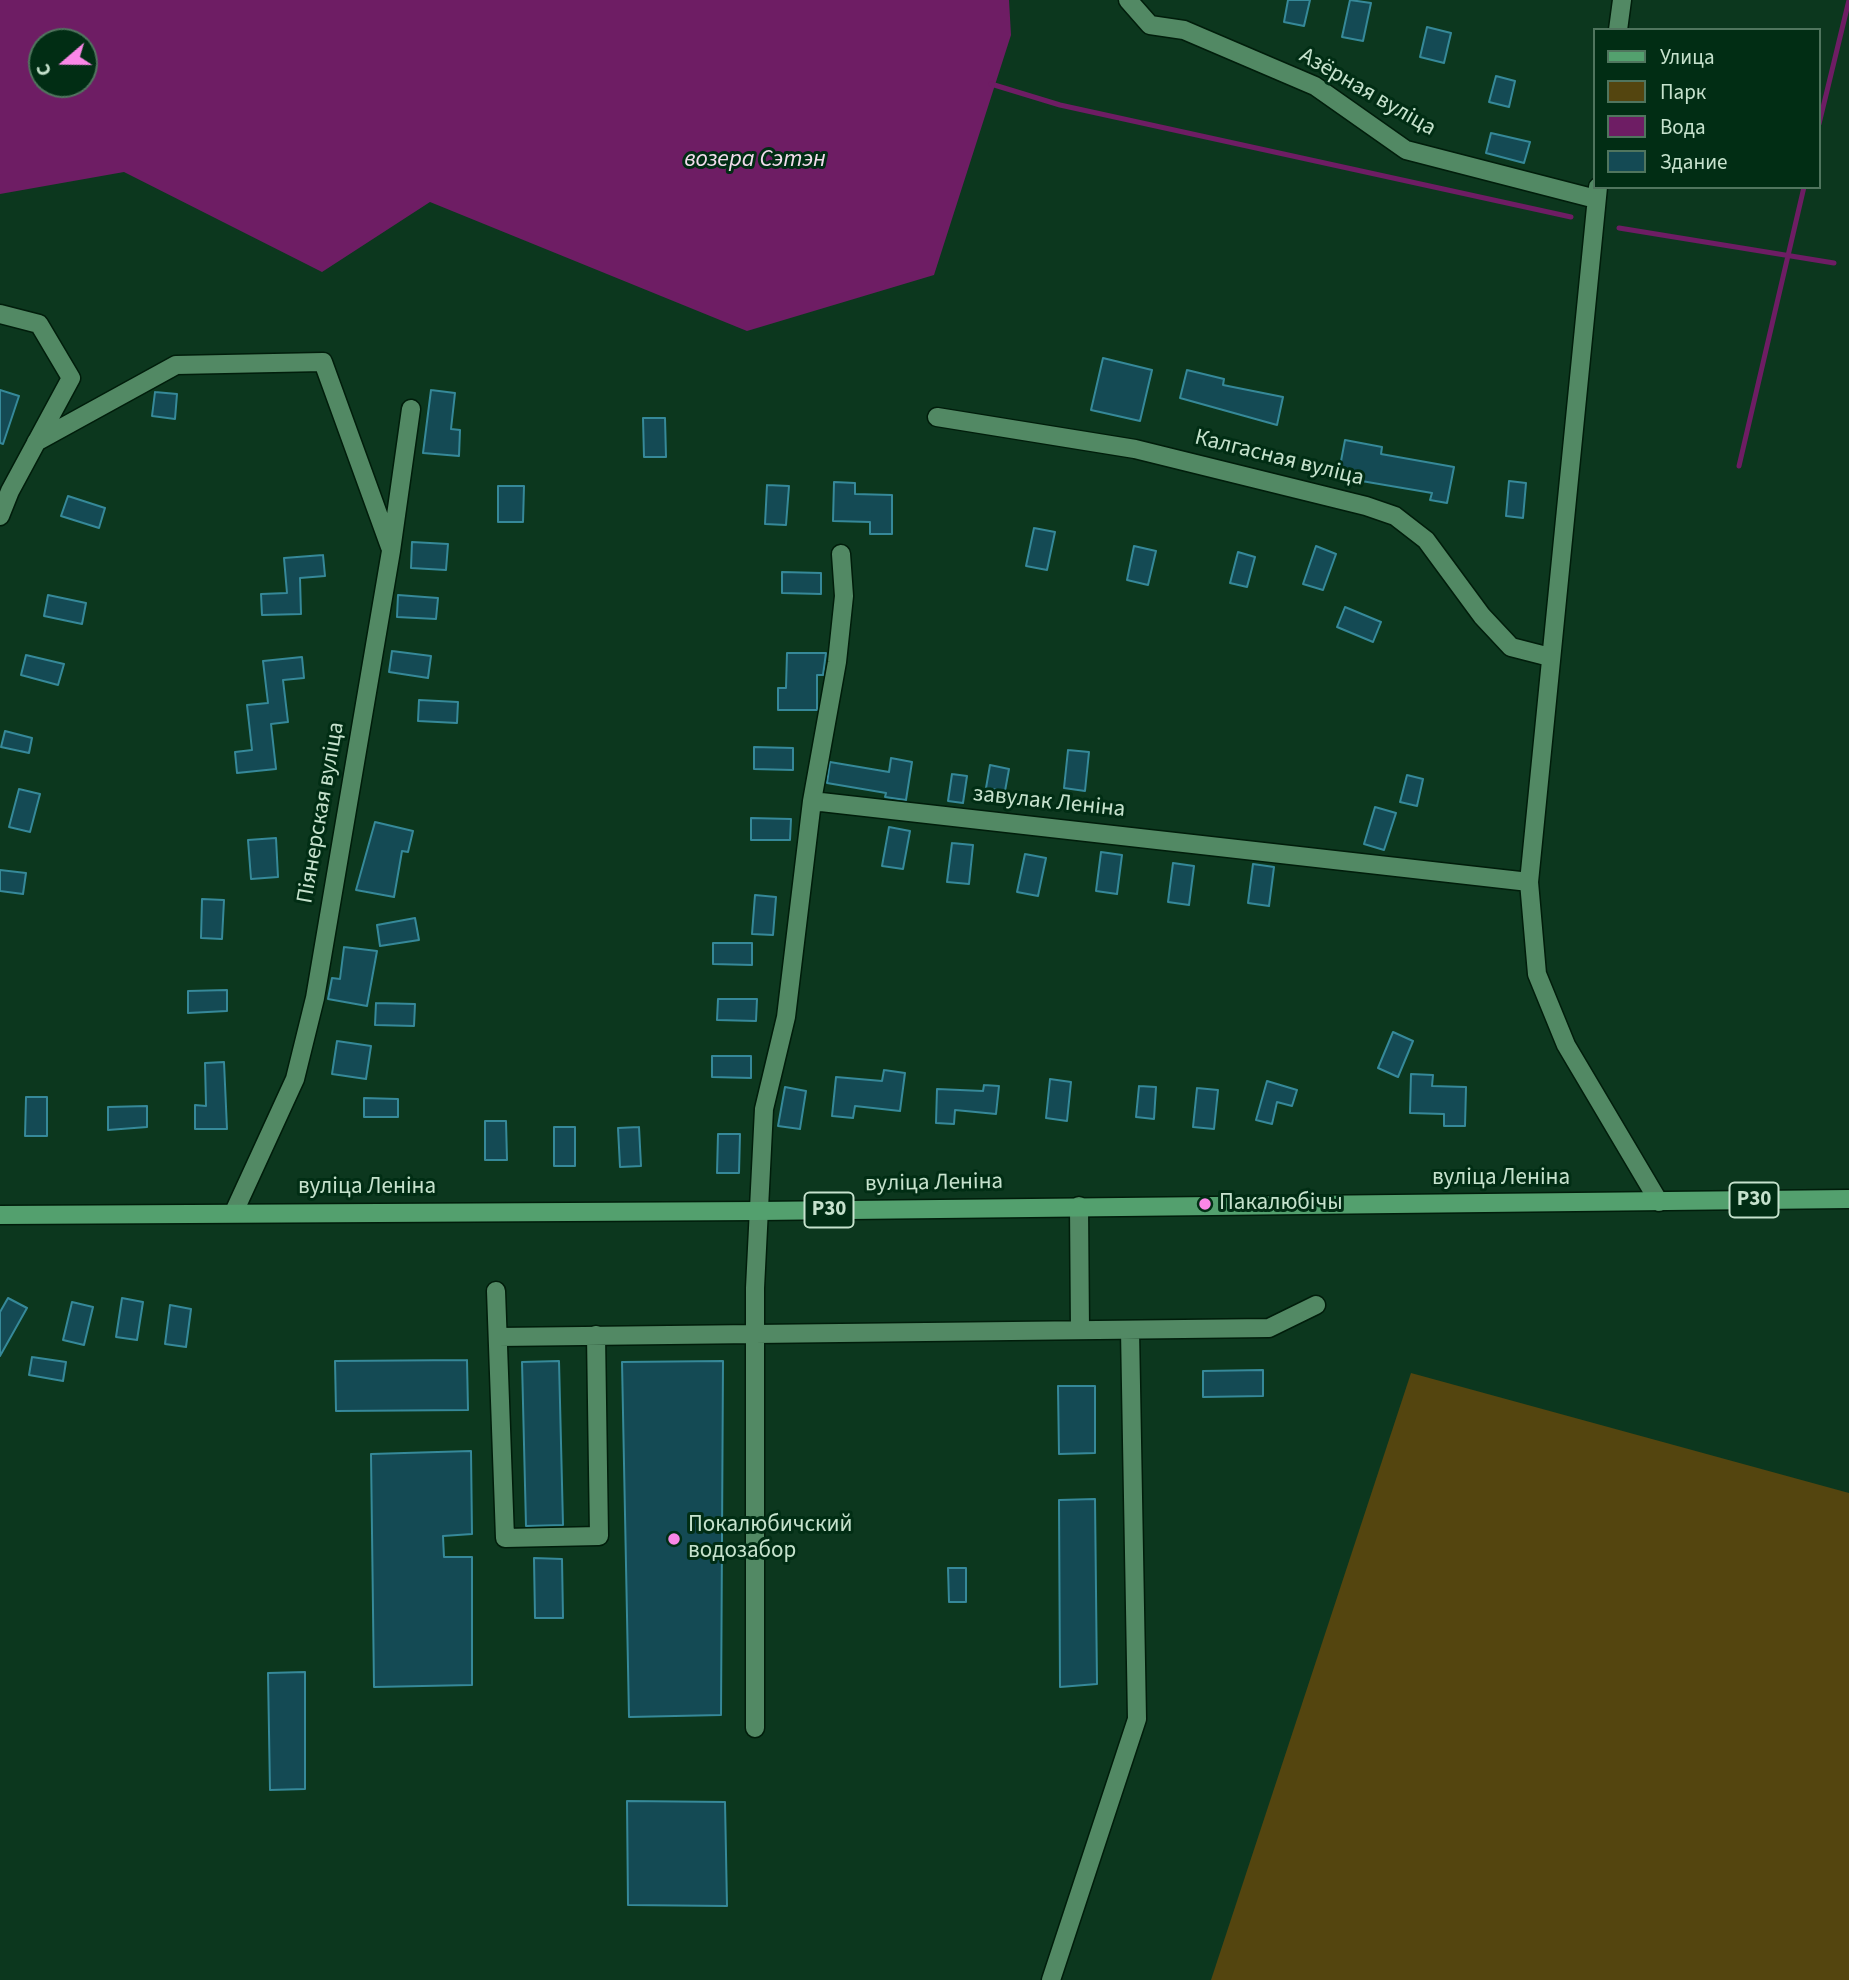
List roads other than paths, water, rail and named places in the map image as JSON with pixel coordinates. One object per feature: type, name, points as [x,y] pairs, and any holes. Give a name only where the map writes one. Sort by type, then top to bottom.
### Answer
[{"type":"main road","name":"Р30","points":[[1659,1202],[1849,1199]]},
{"type":"main road","name":"вуліца Леніна","points":[[0,1215],[1659,1202]]},
{"type":"street","name":"Азёрная вуліца","points":[[1128,0],[1150,25],[1184,30],[1315,86],[1406,150],[1597,193]]},
{"type":"street","points":[[1618,28],[1622,0]]},
{"type":"street","points":[[1597,193],[1529,882],[1537,974],[1566,1045],[1659,1202]]},
{"type":"street","points":[[0,314],[39,324],[71,378],[0,516]]},
{"type":"street","points":[[36,442],[176,365],[323,362],[391,551]]},
{"type":"street","name":"Піянерская вуліца","points":[[234,1212],[295,1079],[315,998],[391,551],[411,409]]},
{"type":"street","name":"Калгасная вуліца","points":[[937,417],[1135,449],[1366,506],[1395,516],[1426,540],[1482,617],[1511,647],[1550,657]]},
{"type":"street","points":[[755,1728],[755,1334],[764,1109],[786,1017],[812,801],[837,662],[844,596],[841,554]]},
{"type":"street","name":"завулак Леніна","points":[[812,801],[1529,882]]},
{"type":"street","points":[[1079,1206],[1080,1330]]},
{"type":"street","points":[[496,1291],[505,1538],[599,1536],[596,1335]]},
{"type":"street","points":[[498,1336],[1269,1328],[1316,1305]]},
{"type":"street","points":[[1051,1980],[1137,1719],[1130,1329]]},
{"type":"water","name":"возера Сэтэн","points":[[0,0],[1009,0],[1011,35],[934,275],[747,331],[430,202],[322,272],[124,172],[0,194]]},
{"type":"waterway","points":[[1821,116],[1849,0]]},
{"type":"waterway","points":[[991,84],[1060,105],[1571,217]]},
{"type":"waterway","points":[[1739,466],[1804,189]]},
{"type":"waterway","points":[[1619,228],[1834,263]]},
{"type":"place","name":"Пакалюбічы","points":[[1205,1204]]},
{"type":"place","name":"Покалюбичский водозабор","points":[[674,1539]]}]
